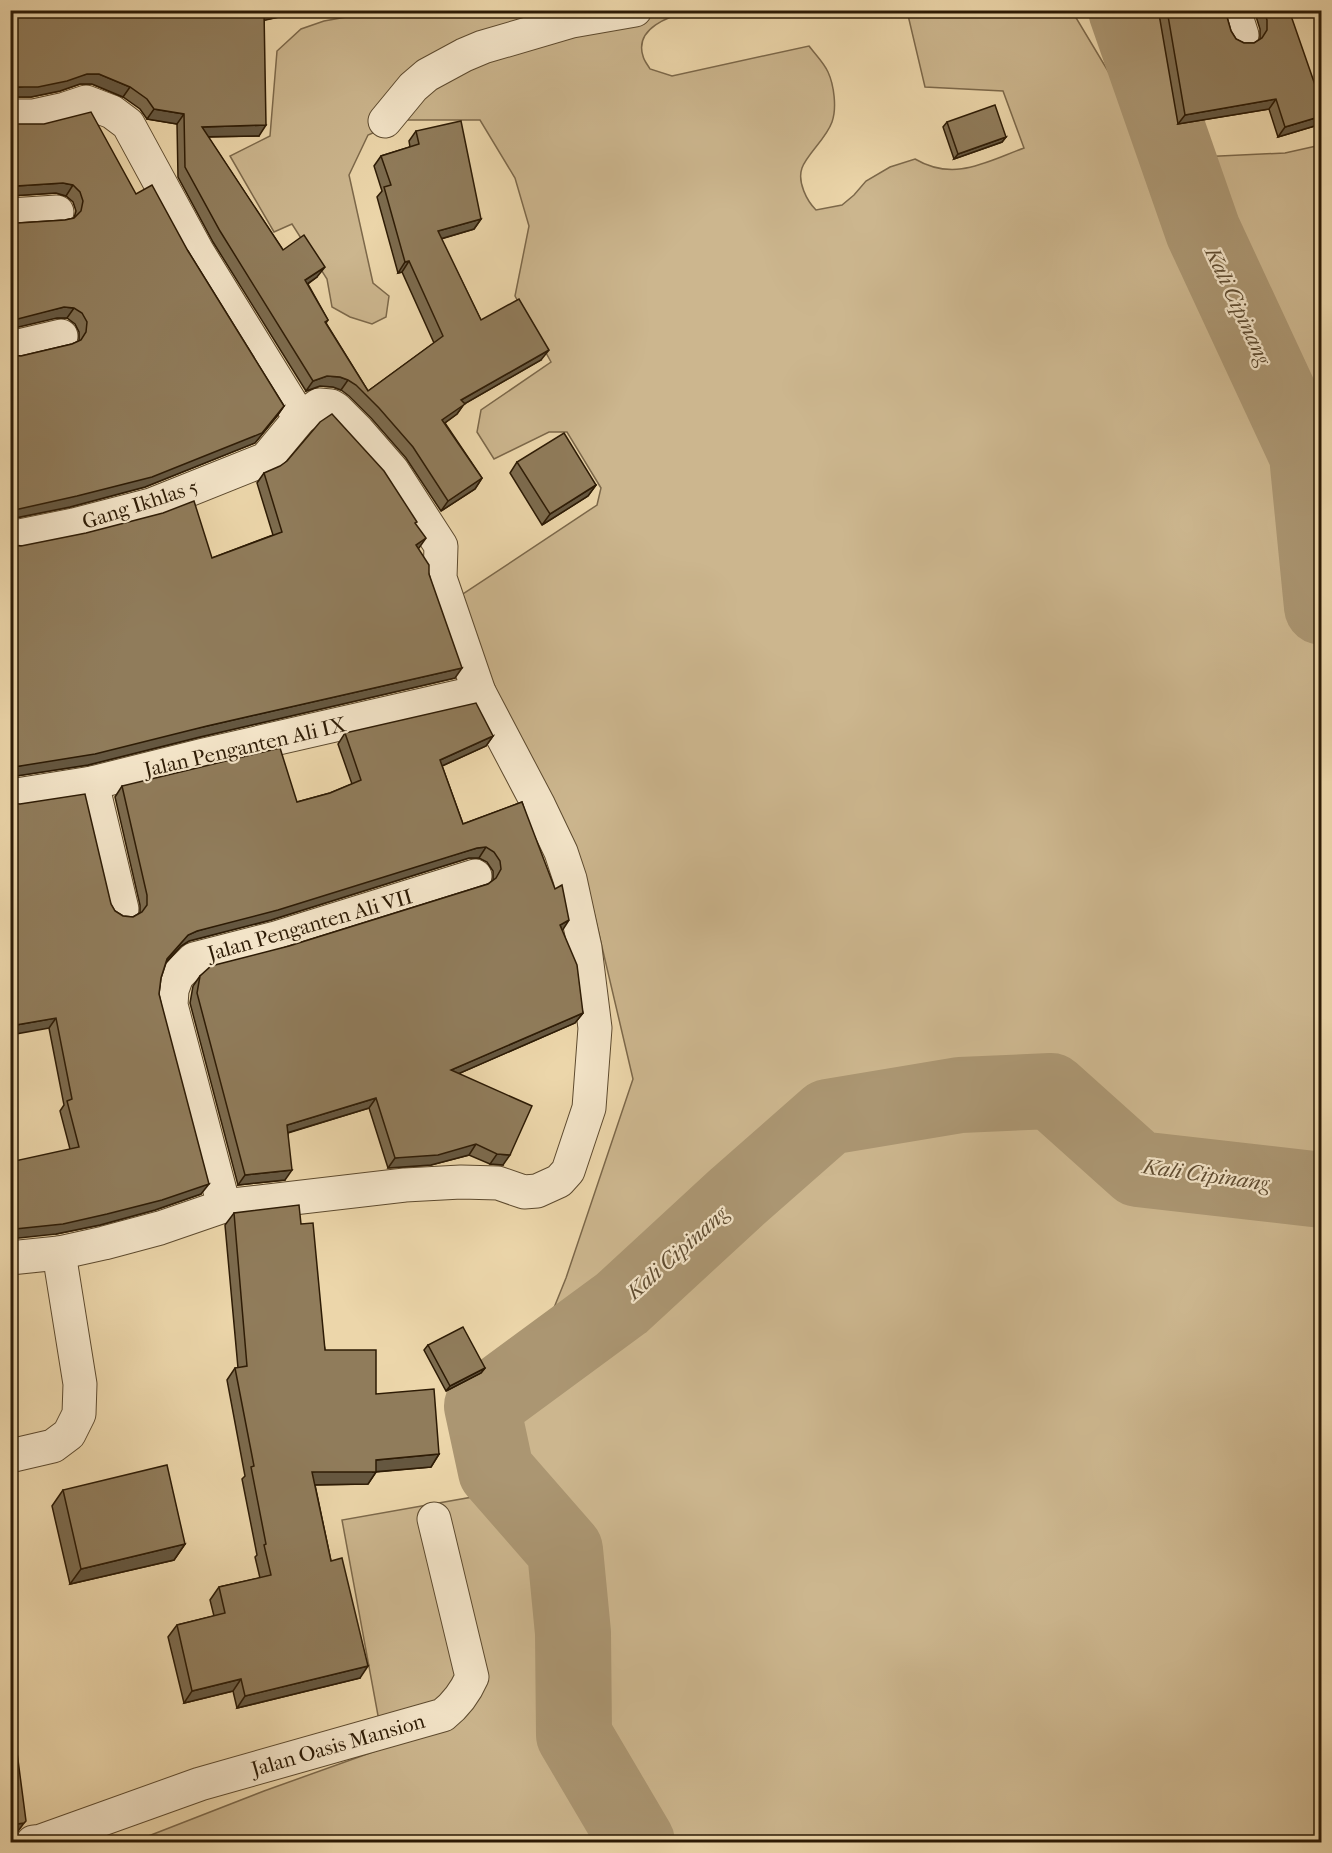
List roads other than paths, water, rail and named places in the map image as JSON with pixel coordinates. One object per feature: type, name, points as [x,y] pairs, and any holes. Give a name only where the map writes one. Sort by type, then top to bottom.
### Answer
[{"type":"street","points":[[385,121],[413,87],[427,75],[464,55],[483,47],[572,21],[635,10]]},
{"type":"street","points":[[10,1258],[58,1253],[133,1236],[224,1206],[450,1182],[498,1183],[524,1192],[537,1191],[559,1180],[568,1171],[589,1108],[595,1028],[585,948],[570,879],[561,852],[539,806],[479,692],[440,578],[441,546],[392,470],[336,409],[320,405],[300,418],[197,251],[128,124],[112,111],[86,102],[65,109],[22,116]]},
{"type":"street","points":[[10,215],[57,212]]},
{"type":"street","points":[[10,348],[61,336]]},
{"type":"street","name":"Gang Ikhlas 5","points":[[10,538],[151,506],[266,459],[300,418]]},
{"type":"street","name":"Jalan Penganten Ali IX","points":[[10,796],[92,783],[479,692]]},
{"type":"street","points":[[92,783],[122,909]]},
{"type":"street","name":"Jalan Penganten Ali VII","points":[[224,1206],[171,1005],[172,990],[177,976],[194,959],[276,938],[475,876]]},
{"type":"street","points":[[10,1456],[53,1446],[69,1434],[79,1414],[80,1384],[58,1253]]},
{"type":"street","name":"Jalan Oasis Mansion","points":[[33,1842],[41,1842],[200,1784],[443,1715],[466,1691],[472,1677],[434,1519]]},
{"type":"waterway","name":"Kali Cipinang","points":[[1126,10],[1203,231],[1307,455],[1322,607]]},
{"type":"waterway","name":"Kali Cipinang","points":[[637,1842],[574,1735],[573,1633],[565,1550],[496,1471],[482,1406],[622,1303],[828,1117],[960,1095],[1051,1091],[1138,1169],[1322,1190]]}]
